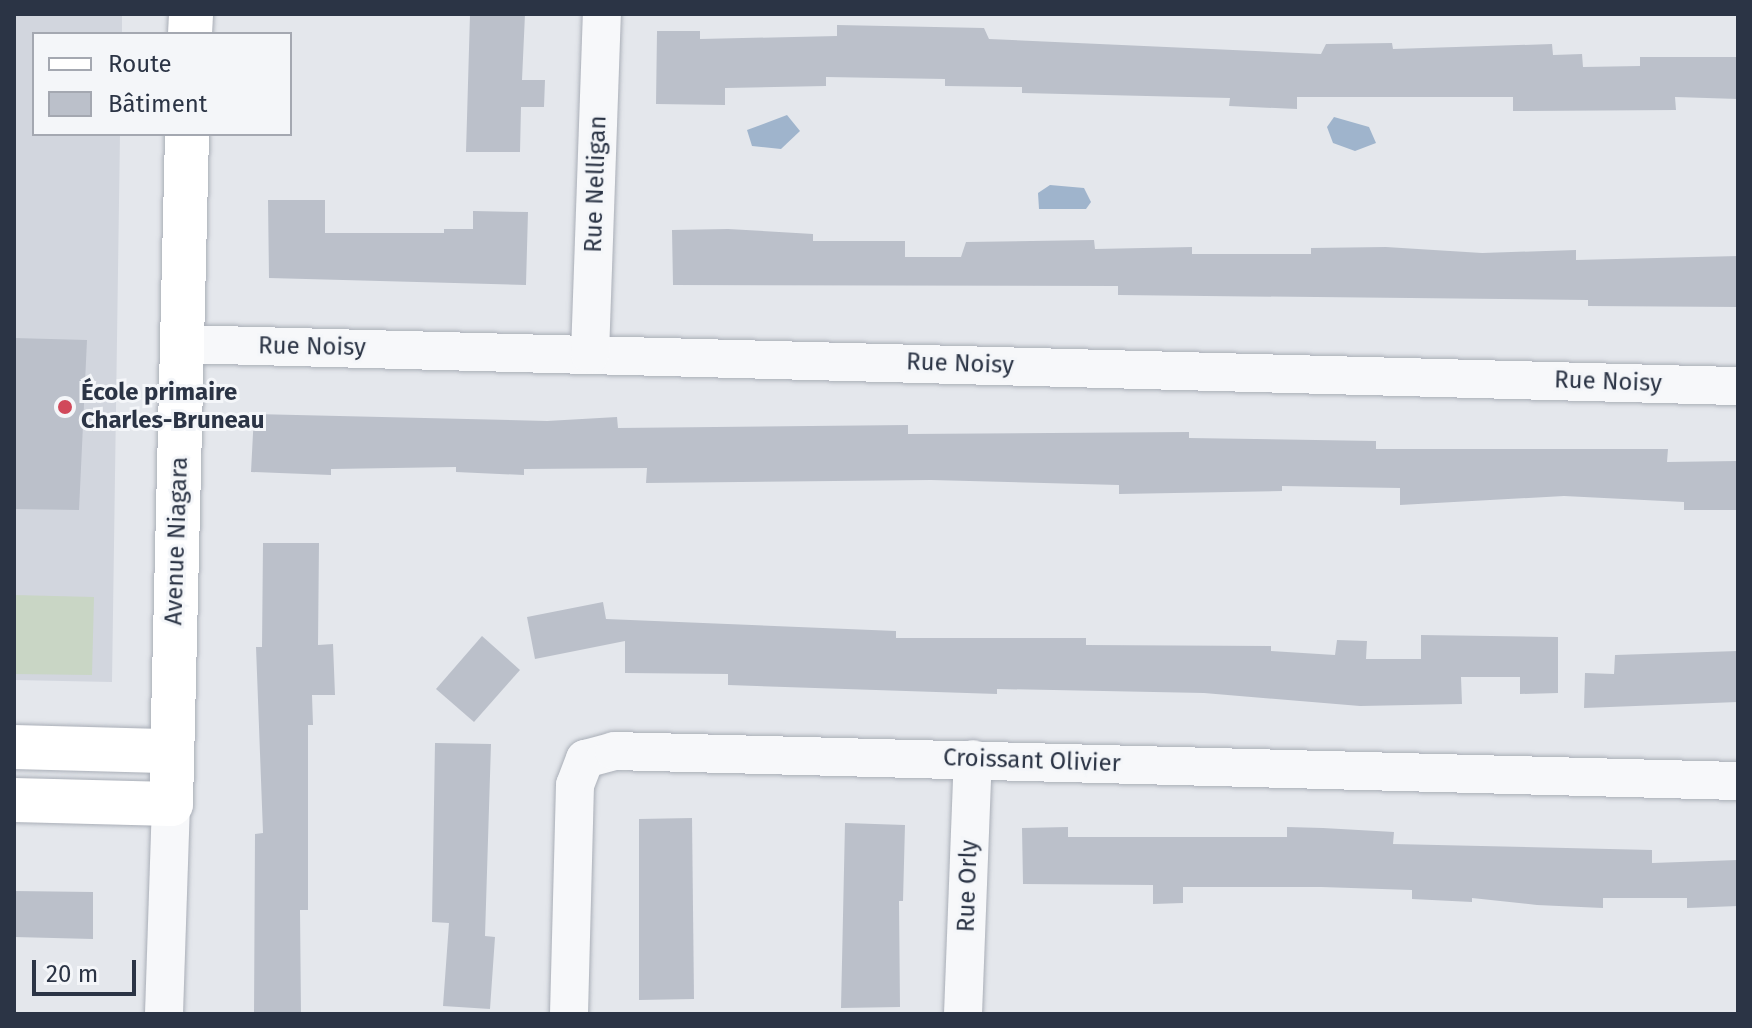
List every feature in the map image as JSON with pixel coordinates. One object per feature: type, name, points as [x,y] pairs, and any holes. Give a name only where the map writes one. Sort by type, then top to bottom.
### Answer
[{"type":"street","name":"Rue Nelligan","points":[[590,354],[602,14]]},
{"type":"street","name":"Avenue Niagara","points":[[171,804],[187,136]]},
{"type":"street","name":"Rue Noisy","points":[[182,344],[1738,386]]},
{"type":"street","points":[[14,747],[172,751]]},
{"type":"street","name":"Croissant Olivier","points":[[569,1014],[575,785],[585,759],[614,751],[1738,781]]},
{"type":"street","name":"Rue Orly","points":[[963,1014],[973,759]]},
{"type":"street","points":[[14,800],[171,804],[164,1014]]},
{"type":"shaded area","name":"École primaire Charles-Bruneau","points":[[14,14],[122,14],[122,32],[32,32],[32,136],[120,136],[112,682],[14,680]]},
{"type":"green space","points":[[14,595],[94,597],[92,675],[14,674]]},
{"type":"water","points":[[787,115],[800,131],[781,149],[752,146],[747,130]]},
{"type":"water","points":[[1334,117],[1369,127],[1376,143],[1355,151],[1333,143],[1327,127]]},
{"type":"water","points":[[1050,185],[1084,188],[1091,202],[1086,209],[1039,209],[1038,193]]},
{"type":"building","points":[[470,14],[525,14],[522,80],[545,80],[544,107],[521,107],[520,152],[466,152]]},
{"type":"building","points":[[837,25],[984,28],[989,39],[1321,54],[1326,44],[1392,43],[1393,49],[1552,44],[1553,55],[1582,54],[1583,67],[1640,66],[1640,57],[1738,57],[1738,99],[1675,97],[1676,110],[1513,111],[1513,97],[1297,97],[1297,109],[1229,106],[1230,98],[1022,93],[1022,87],[945,86],[945,79],[826,77],[826,86],[725,88],[725,105],[656,104],[657,31],[700,31],[700,39],[837,36]]},
{"type":"building","points":[[268,200],[325,200],[325,233],[444,233],[444,229],[473,229],[473,211],[528,212],[526,285],[269,278]]},
{"type":"building","points":[[728,229],[813,234],[813,241],[905,241],[905,257],[961,257],[966,242],[1094,240],[1095,249],[1192,247],[1192,254],[1311,254],[1311,248],[1386,247],[1482,253],[1576,250],[1576,260],[1738,256],[1738,307],[1588,306],[1588,300],[1118,295],[1118,286],[673,285],[672,230]]},
{"type":"building","points":[[14,338],[87,340],[79,510],[14,509]]},
{"type":"building","points":[[254,414],[547,421],[617,417],[618,428],[908,425],[908,434],[1189,432],[1189,438],[1376,441],[1376,449],[1668,449],[1667,462],[1738,461],[1738,510],[1684,510],[1684,502],[1564,496],[1400,505],[1400,488],[1282,486],[1282,491],[1119,494],[1119,485],[931,480],[646,483],[647,468],[524,469],[524,475],[456,472],[456,467],[331,469],[331,475],[251,472]]},
{"type":"building","points":[[263,543],[319,543],[318,645],[333,644],[335,695],[312,695],[313,725],[308,725],[308,910],[300,910],[301,1014],[254,1014],[255,834],[263,833],[256,647],[262,647]]},
{"type":"building","points":[[603,602],[606,619],[896,631],[896,638],[1086,638],[1086,645],[1271,646],[1271,651],[1335,655],[1337,640],[1367,641],[1366,659],[1421,659],[1421,635],[1558,637],[1558,693],[1520,694],[1520,677],[1461,677],[1462,704],[1360,706],[1204,693],[997,689],[997,694],[728,685],[728,674],[625,673],[625,641],[535,659],[527,617]]},
{"type":"building","points":[[482,636],[520,670],[474,722],[436,689]]},
{"type":"building","points":[[1738,651],[1738,702],[1584,708],[1585,673],[1614,674],[1615,655]]},
{"type":"building","points":[[435,743],[491,744],[485,936],[495,937],[490,1009],[443,1006],[449,923],[432,922]]},
{"type":"building","points":[[692,818],[694,999],[639,1000],[639,819]]},
{"type":"building","points":[[845,823],[905,825],[903,901],[899,901],[900,1007],[841,1008]]},
{"type":"building","points":[[1068,827],[1068,837],[1287,837],[1287,827],[1323,828],[1394,832],[1393,844],[1652,850],[1652,863],[1738,860],[1738,906],[1687,908],[1687,898],[1603,898],[1603,908],[1537,905],[1472,898],[1472,902],[1412,899],[1412,890],[1321,887],[1183,887],[1183,903],[1153,904],[1153,885],[1023,884],[1022,828]]},
{"type":"building","points":[[14,891],[93,892],[93,939],[14,937]]},
{"type":"place","name":"École primaire Charles-Bruneau","points":[[65,407]]}]
